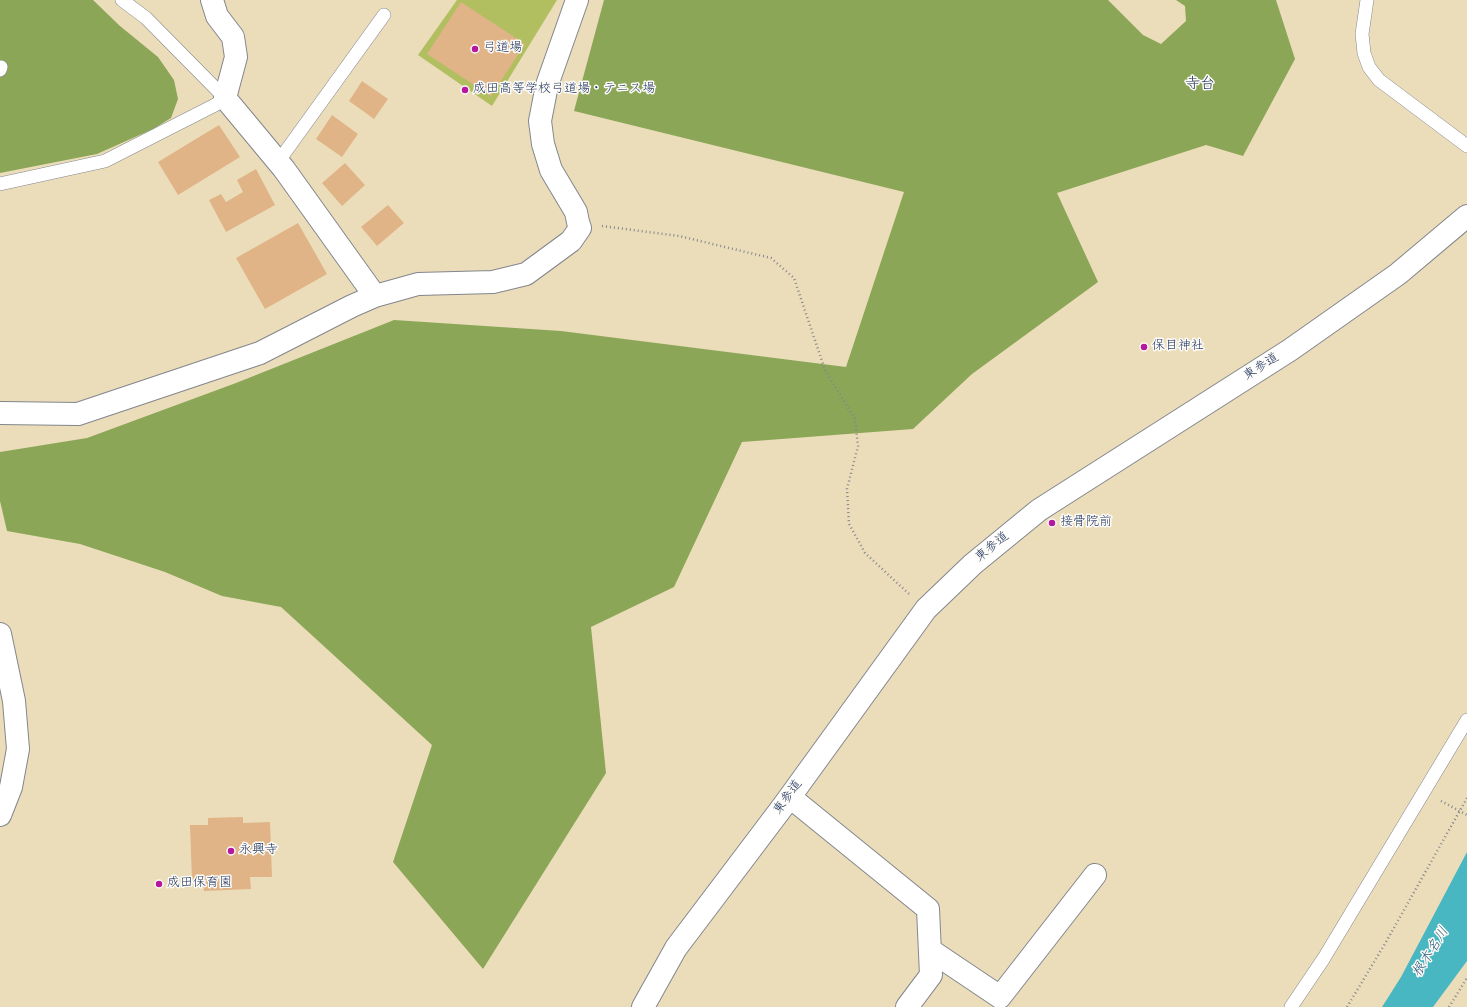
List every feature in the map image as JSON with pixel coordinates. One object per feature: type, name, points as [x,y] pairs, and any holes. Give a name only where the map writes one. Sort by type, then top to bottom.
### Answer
[{"type":"street","points":[[212,0],[217,16],[234,37],[236,57],[225,98],[278,162],[375,296]]},
{"type":"street","points":[[0,413],[78,414],[260,353],[352,306],[375,296],[418,284],[493,282],[526,274],[571,241],[580,228],[576,212],[551,170],[543,144],[540,121],[547,85],[576,0]]},
{"type":"street","name":"東参道","points":[[643,1007],[676,948],[790,797],[926,609],[973,564],[1039,510],[1290,350],[1398,274],[1467,216]]},
{"type":"street","points":[[0,634],[14,701],[18,749],[12,787],[0,815]]},
{"type":"street","points":[[790,797],[928,910],[931,975],[907,1007]]},
{"type":"street","points":[[930,950],[1000,997],[1095,875]]},
{"type":"lane","points":[[0,184],[105,161],[215,105],[225,98],[146,18],[122,0]]},
{"type":"lane","points":[[1367,0],[1362,34],[1364,53],[1369,67],[1379,80],[1467,146]]},
{"type":"lane","points":[[278,162],[384,15]]},
{"type":"lane","points":[[1291,1007],[1324,958],[1467,720]]},
{"type":"path","points":[[578,222],[678,236],[771,258],[794,278],[825,370],[855,419],[858,446],[847,489],[848,524],[865,553],[926,609]]},
{"type":"path","points":[[1424,791],[1467,815]]},
{"type":"path","points":[[1347,1007],[1386,942],[1467,798]]},
{"type":"path","points":[[1449,1007],[1467,978]]},
{"type":"green space","points":[[0,0],[93,0],[120,26],[158,57],[174,80],[178,99],[171,118],[153,129],[97,154],[0,173]]},
{"type":"green space","name":"弓道場","points":[[457,0],[557,0],[492,106],[418,55]]},
{"type":"green space","points":[[604,0],[1108,0],[1143,35],[1161,44],[1186,21],[1185,6],[1176,0],[1276,0],[1295,59],[1243,156],[1206,145],[1057,193],[1098,282],[972,374],[913,429],[742,442],[674,587],[591,627],[606,773],[483,969],[393,862],[432,745],[281,607],[222,596],[165,572],[80,544],[7,531],[0,501],[0,452],[87,438],[236,383],[394,320],[561,331],[846,367],[904,192],[574,111]]},
{"type":"water","name":"根木名川","points":[[1467,852],[1467,961],[1433,1007],[1382,1007],[1401,977]]},
{"type":"building","points":[[461,2],[525,44],[491,96],[427,54]]},
{"type":"building","points":[[362,81],[388,99],[374,119],[349,101]]},
{"type":"building","points":[[332,115],[358,134],[342,157],[316,139]]},
{"type":"building","points":[[219,125],[240,157],[178,195],[158,162]]},
{"type":"building","points":[[345,163],[365,185],[342,206],[322,183]]},
{"type":"building","points":[[256,169],[275,205],[226,232],[209,200],[221,194],[226,202],[243,192],[237,180]]},
{"type":"building","points":[[388,205],[404,223],[377,246],[361,227]]},
{"type":"building","points":[[298,223],[327,274],[265,309],[236,258]]},
{"type":"building","name":"永興寺","points":[[243,817],[243,823],[270,822],[272,877],[250,877],[251,889],[204,891],[203,879],[192,880],[190,825],[208,825],[208,818]]},
{"type":"place","name":"弓道場","points":[[475,49]]},
{"type":"place","name":"成田高等学校弓道場・テニス場","points":[[465,90]]},
{"type":"place","name":"保目神社","points":[[1144,347]]},
{"type":"place","name":"接骨院前","points":[[1052,523]]},
{"type":"place","name":"永興寺","points":[[231,851]]},
{"type":"place","name":"成田保育園","points":[[159,884]]},
{"type":"district","name":"寺台","points":[[1200,86]]}]
